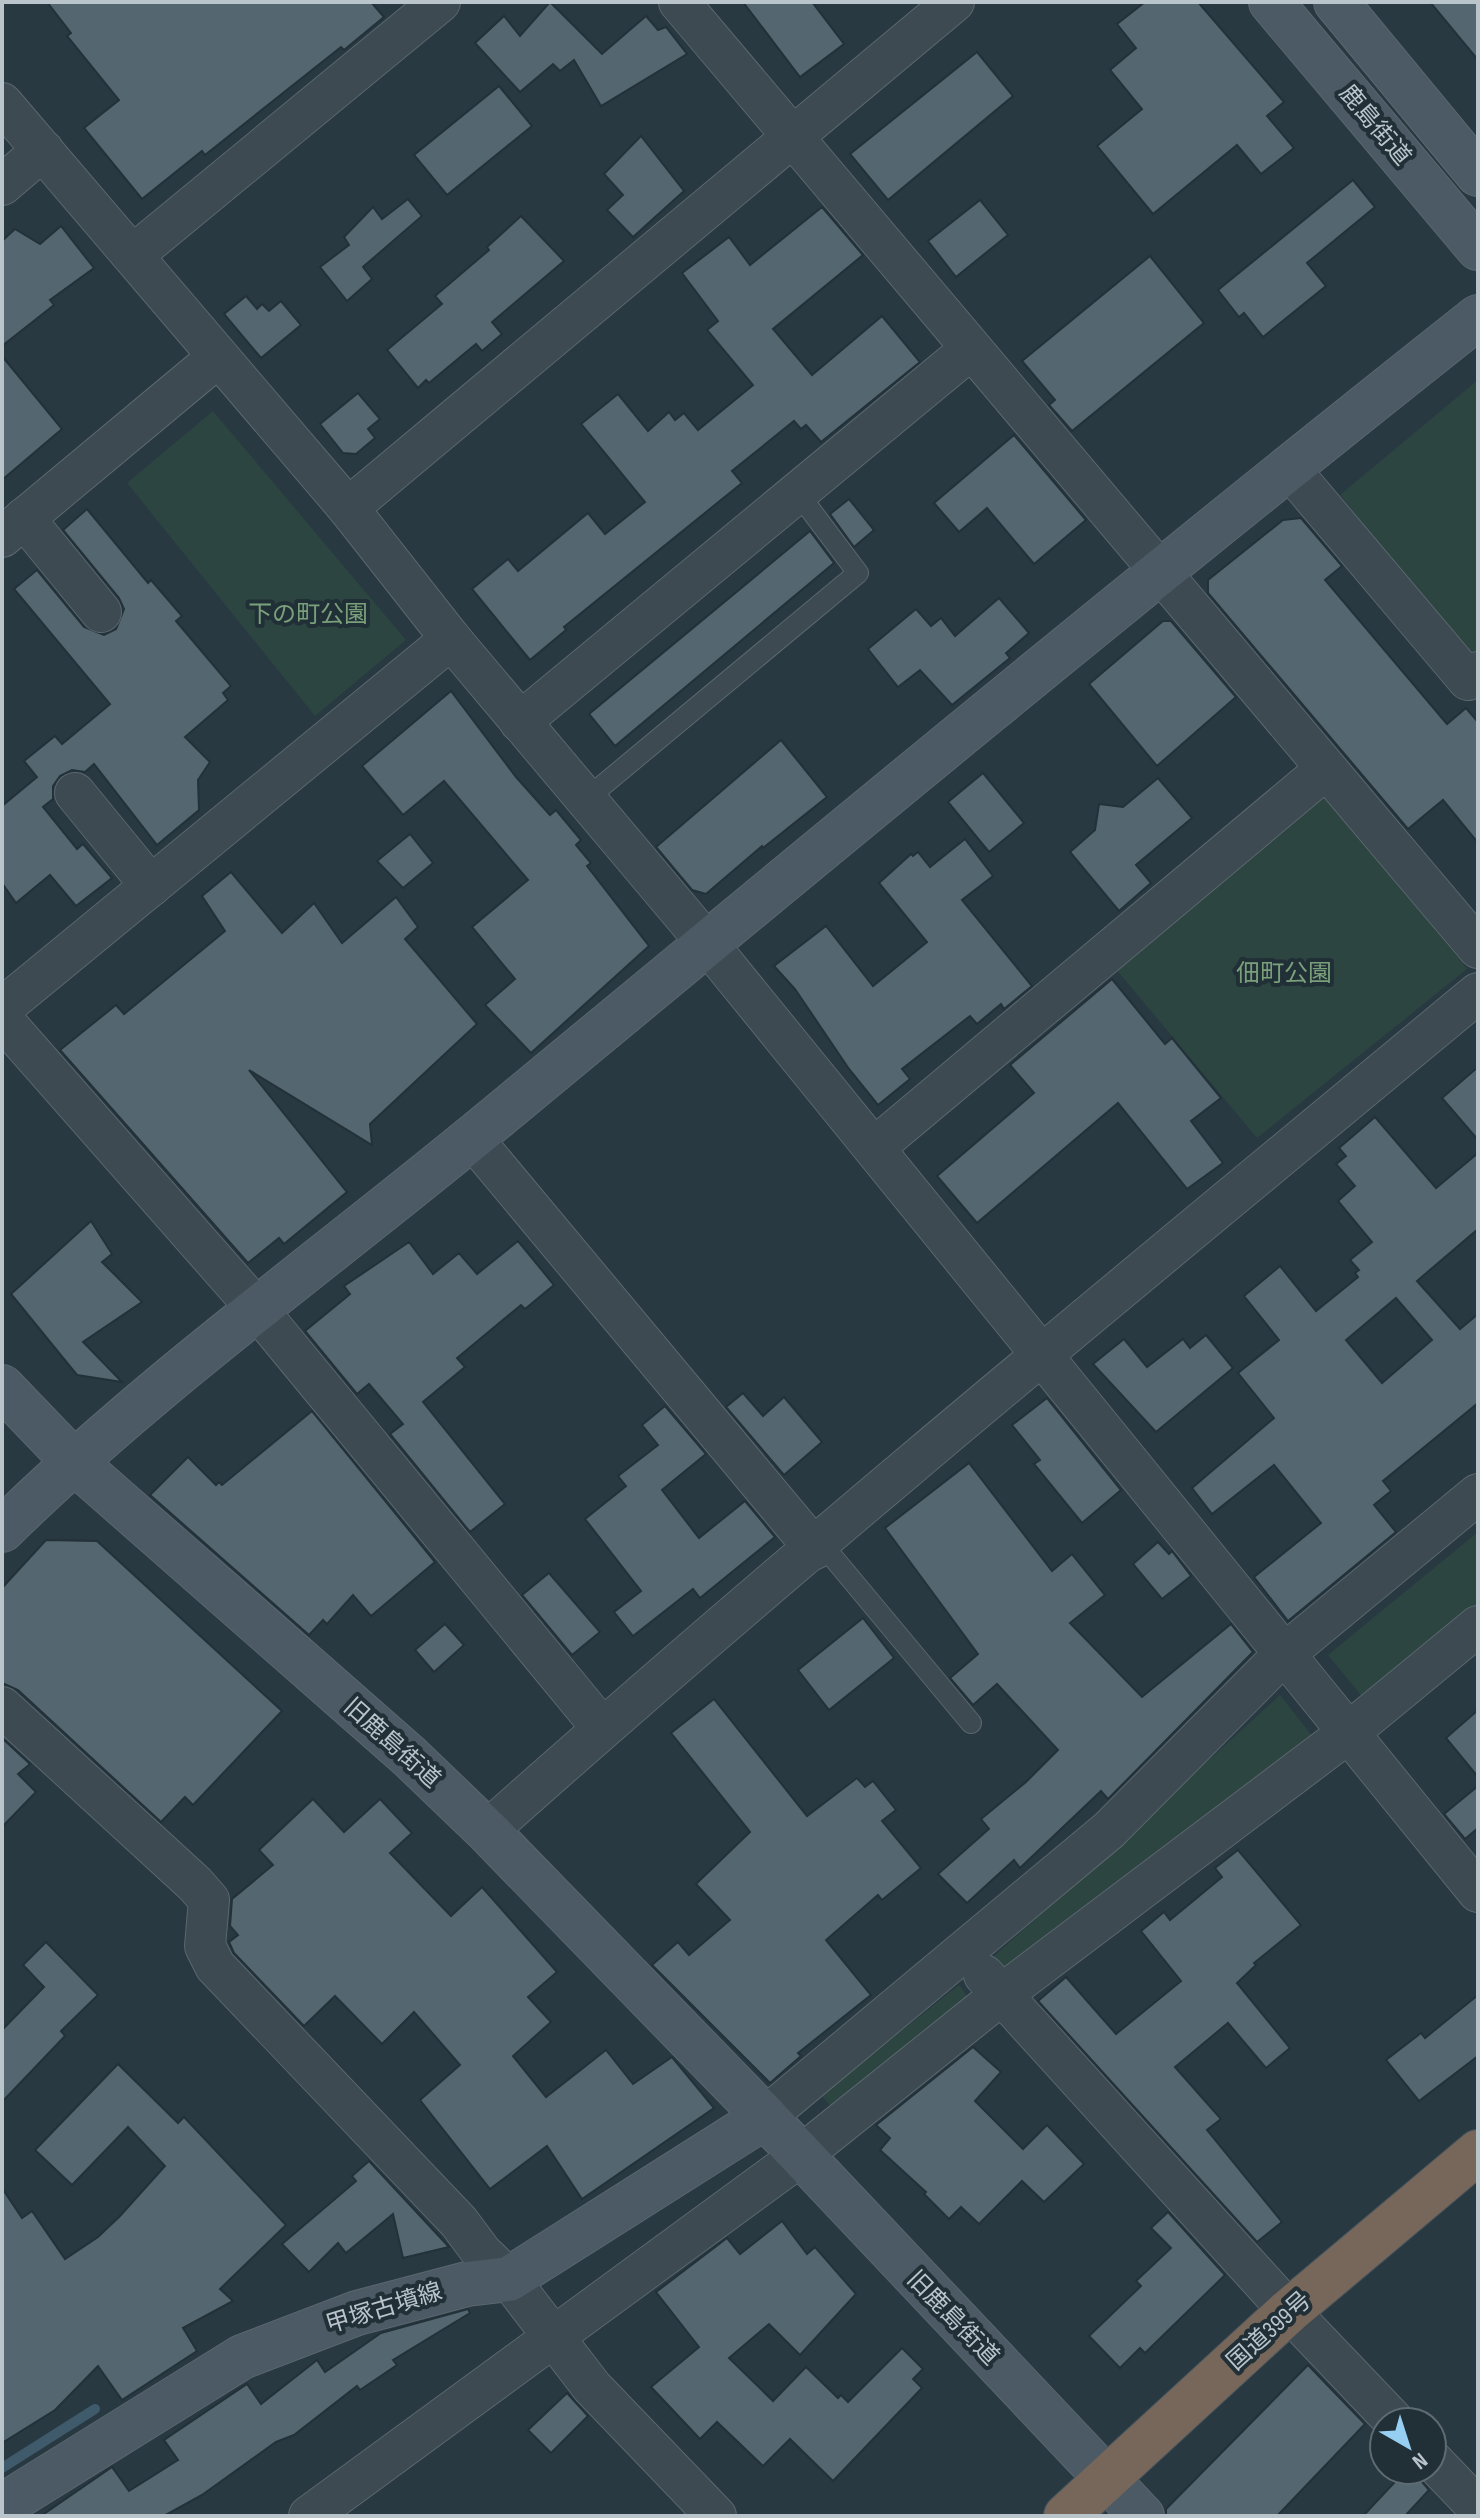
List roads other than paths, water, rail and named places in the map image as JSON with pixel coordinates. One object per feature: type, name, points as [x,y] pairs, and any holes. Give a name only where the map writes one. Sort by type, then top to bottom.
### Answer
[{"type":"highway","name":"国道399号","points":[[1066,2516],[1289,2311],[1478,2152]]},
{"type":"street","points":[[133,255],[440,2]]},
{"type":"street","points":[[679,2],[1478,948]]},
{"type":"street","points":[[348,508],[954,2]]},
{"type":"street","name":"鹿島街道","points":[[1271,2],[1478,248]]},
{"type":"street","name":"鹿島街道","points":[[1336,2],[1478,174]]},
{"type":"street","points":[[2,103],[348,508],[451,639],[707,943],[1478,1892]]},
{"type":"street","points":[[2,185],[43,150]]},
{"type":"street","points":[[2,1530],[73,1461],[257,1309],[472,1138],[1161,575],[1291,465],[1478,317]]},
{"type":"street","points":[[520,722],[971,349]]},
{"type":"street","points":[[101,612],[13,528],[218,357]]},
{"type":"street","points":[[1304,486],[1468,680],[1478,672]]},
{"type":"street","points":[[2,1008],[451,639]]},
{"type":"street","points":[[874,1148],[1326,769]]},
{"type":"street","points":[[75,793],[151,886]]},
{"type":"street","points":[[487,1831],[602,1728],[1042,1354],[1478,993]]},
{"type":"street","points":[[2,1019],[257,1309],[602,1728]]},
{"type":"street","points":[[472,1138],[818,1546]]},
{"type":"street","name":"旧鹿島街道","points":[[2,1387],[73,1461],[410,1757],[487,1831],[765,2117],[799,2157],[1142,2516]]},
{"type":"street","points":[[765,2117],[1109,1830],[1283,1655],[1478,1494]]},
{"type":"street","points":[[309,2516],[799,2157],[1001,1995],[1348,1733],[1478,1626]]},
{"type":"street","points":[[2,1707],[195,1884],[209,1900],[205,1946],[215,1966],[509,2279],[592,2387],[716,2516]]},
{"type":"street","points":[[962,1953],[1380,2406]]},
{"type":"street","name":"甲塚古墳線","points":[[2,2506],[242,2357],[357,2313],[467,2284],[509,2279],[765,2117]]},
{"type":"street","points":[[1448,2477],[1478,2508]]},
{"type":"lane","points":[[585,800],[858,573],[797,492]]},
{"type":"lane","points":[[818,1546],[971,1723]]},
{"type":"waterway","points":[[2,2468],[95,2409]]},
{"type":"park label","name":"下の町公園","points":[[308,614]]},
{"type":"park label","name":"佃町公園","points":[[1284,973]]}]
